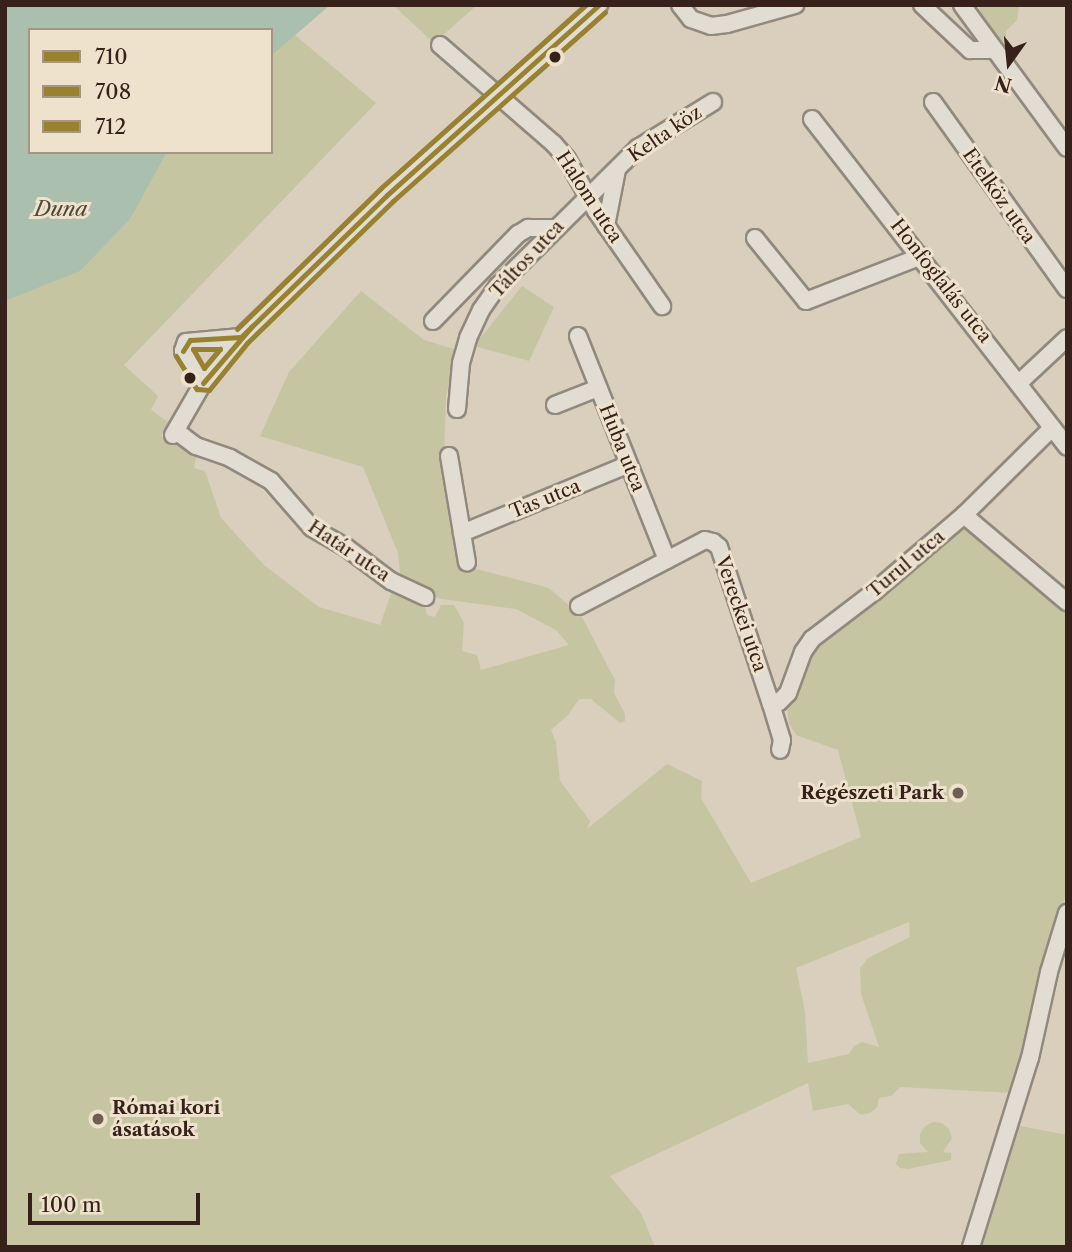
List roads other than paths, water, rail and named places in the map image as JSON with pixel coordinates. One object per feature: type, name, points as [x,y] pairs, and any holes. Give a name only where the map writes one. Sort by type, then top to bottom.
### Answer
[{"type":"street","points":[[241,337],[186,342],[183,351],[203,383],[241,337],[497,93],[599,5]]},
{"type":"street","points":[[680,5],[691,19],[711,26],[795,5]]},
{"type":"street","points":[[922,5],[970,50],[993,50]]},
{"type":"street","points":[[962,5],[1067,148]]},
{"type":"street","name":"Halom utca","points":[[440,45],[554,144],[577,173],[606,226],[662,306]]},
{"type":"street","name":"Kelta köz","points":[[587,195],[638,148],[713,102]]},
{"type":"street","name":"Etelköz utca","points":[[933,102],[1067,289]]},
{"type":"street","name":"Honfoglalás utca","points":[[812,119],[922,256],[1067,446]]},
{"type":"street","points":[[606,226],[617,168]]},
{"type":"street","name":"Táltos utca","points":[[457,409],[461,363],[481,310],[498,286],[587,195]]},
{"type":"street","points":[[433,321],[517,234],[528,228],[555,228]]},
{"type":"street","points":[[755,238],[806,301],[922,256]]},
{"type":"street","name":"Huba utca","points":[[578,336],[667,560]]},
{"type":"street","points":[[1020,382],[1067,338]]},
{"type":"street","name":"Határ utca","points":[[203,383],[174,433],[196,446],[230,458],[271,481],[312,528],[347,548],[391,581],[425,597]]},
{"type":"street","points":[[555,405],[598,388]]},
{"type":"street","name":"Turul utca","points":[[771,704],[779,702],[788,693],[812,639],[875,591],[964,515],[1052,428]]},
{"type":"street","points":[[449,456],[467,562]]},
{"type":"street","name":"Tas utca","points":[[462,533],[627,465]]},
{"type":"street","points":[[964,515],[1067,601]]},
{"type":"street","name":"Vereckei utca","points":[[579,606],[705,540],[719,547],[782,740],[780,751]]},
{"type":"street","points":[[971,1247],[1041,1016],[1049,972],[1067,912]]},
{"type":"water","name":"Duna","points":[[5,5],[330,5],[273,54],[273,28],[28,28],[28,154],[166,154],[131,218],[80,271],[5,301]]},
{"type":"place","name":"Régészeti Park","points":[[958,793]]},
{"type":"place","name":"Római kori ásatások","points":[[98,1119]]}]
